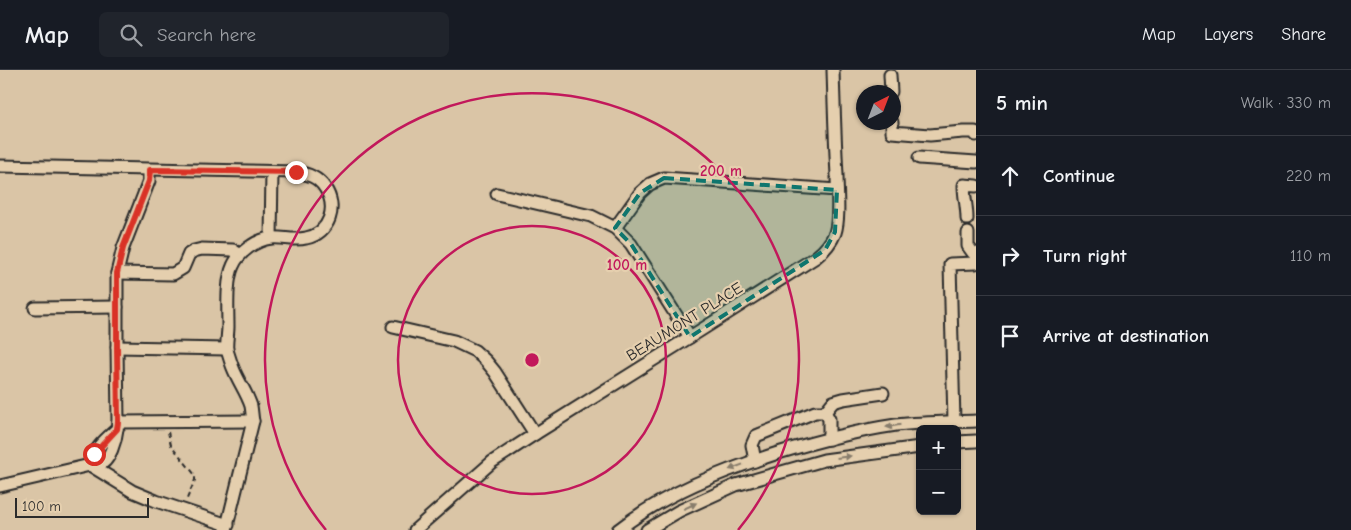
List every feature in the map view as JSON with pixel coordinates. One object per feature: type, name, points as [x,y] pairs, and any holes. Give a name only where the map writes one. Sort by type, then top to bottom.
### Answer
[{"type":"street","name":"BEAUMONT PLACE","points":[[415,530],[492,462],[816,257],[824,250],[831,242],[837,223],[833,70]]},
{"type":"street","points":[[890,75],[891,85]]},
{"type":"street","points":[[892,130],[892,132],[930,135],[975,132],[976,135]]},
{"type":"street","points":[[919,158],[976,162]]},
{"type":"street","points":[[0,166],[296,172],[308,174],[316,178],[330,198],[332,206],[331,215],[318,234],[305,239],[271,238],[261,241],[240,255],[233,266],[229,278],[227,349],[233,369],[251,406],[253,421],[227,528],[132,491],[90,465]]},
{"type":"street","points":[[0,486],[90,465],[100,465],[106,460],[116,439],[117,273],[123,248],[149,181],[150,170]]},
{"type":"street","points":[[271,238],[272,172]]},
{"type":"street","points":[[615,228],[645,188],[664,178],[837,190]]},
{"type":"street","points":[[967,219],[964,185],[976,186]]},
{"type":"street","points":[[497,194],[591,216],[615,228],[631,244],[690,337]]},
{"type":"street","points":[[964,197],[976,198]]},
{"type":"street","points":[[968,233],[968,246],[976,254]]},
{"type":"street","points":[[117,273],[172,274],[183,268],[189,254],[194,250],[202,248],[234,250],[240,255]]},
{"type":"street","points":[[954,422],[950,264],[976,263]]},
{"type":"street","points":[[34,308],[117,307]]},
{"type":"street","points":[[393,327],[454,341],[475,351],[486,360],[495,372],[534,434]]},
{"type":"street","points":[[117,347],[227,349]]},
{"type":"street","points":[[825,412],[833,402],[884,393]]},
{"type":"street","points":[[754,460],[752,445],[756,436],[815,412],[825,412]]},
{"type":"street","points":[[824,460],[824,440],[829,419],[825,412]]},
{"type":"street","points":[[618,530],[651,507],[676,493],[754,460],[824,440],[897,425],[976,420]]},
{"type":"street","points":[[117,425],[253,421]]},
{"type":"street","points":[[961,442],[976,441]]},
{"type":"street","points":[[647,530],[680,511],[736,485],[824,460],[916,448]]},
{"type":"path","points":[[168,422],[170,445],[195,475],[195,480],[182,510]]},
{"type":"highlighted area","points":[[664,178],[837,190],[835,232],[825,250],[690,337],[631,244],[615,228],[640,193]]},
{"type":"route","points":[[94,454],[117,429],[117,273],[123,248],[149,181],[150,170],[296,172]]}]
